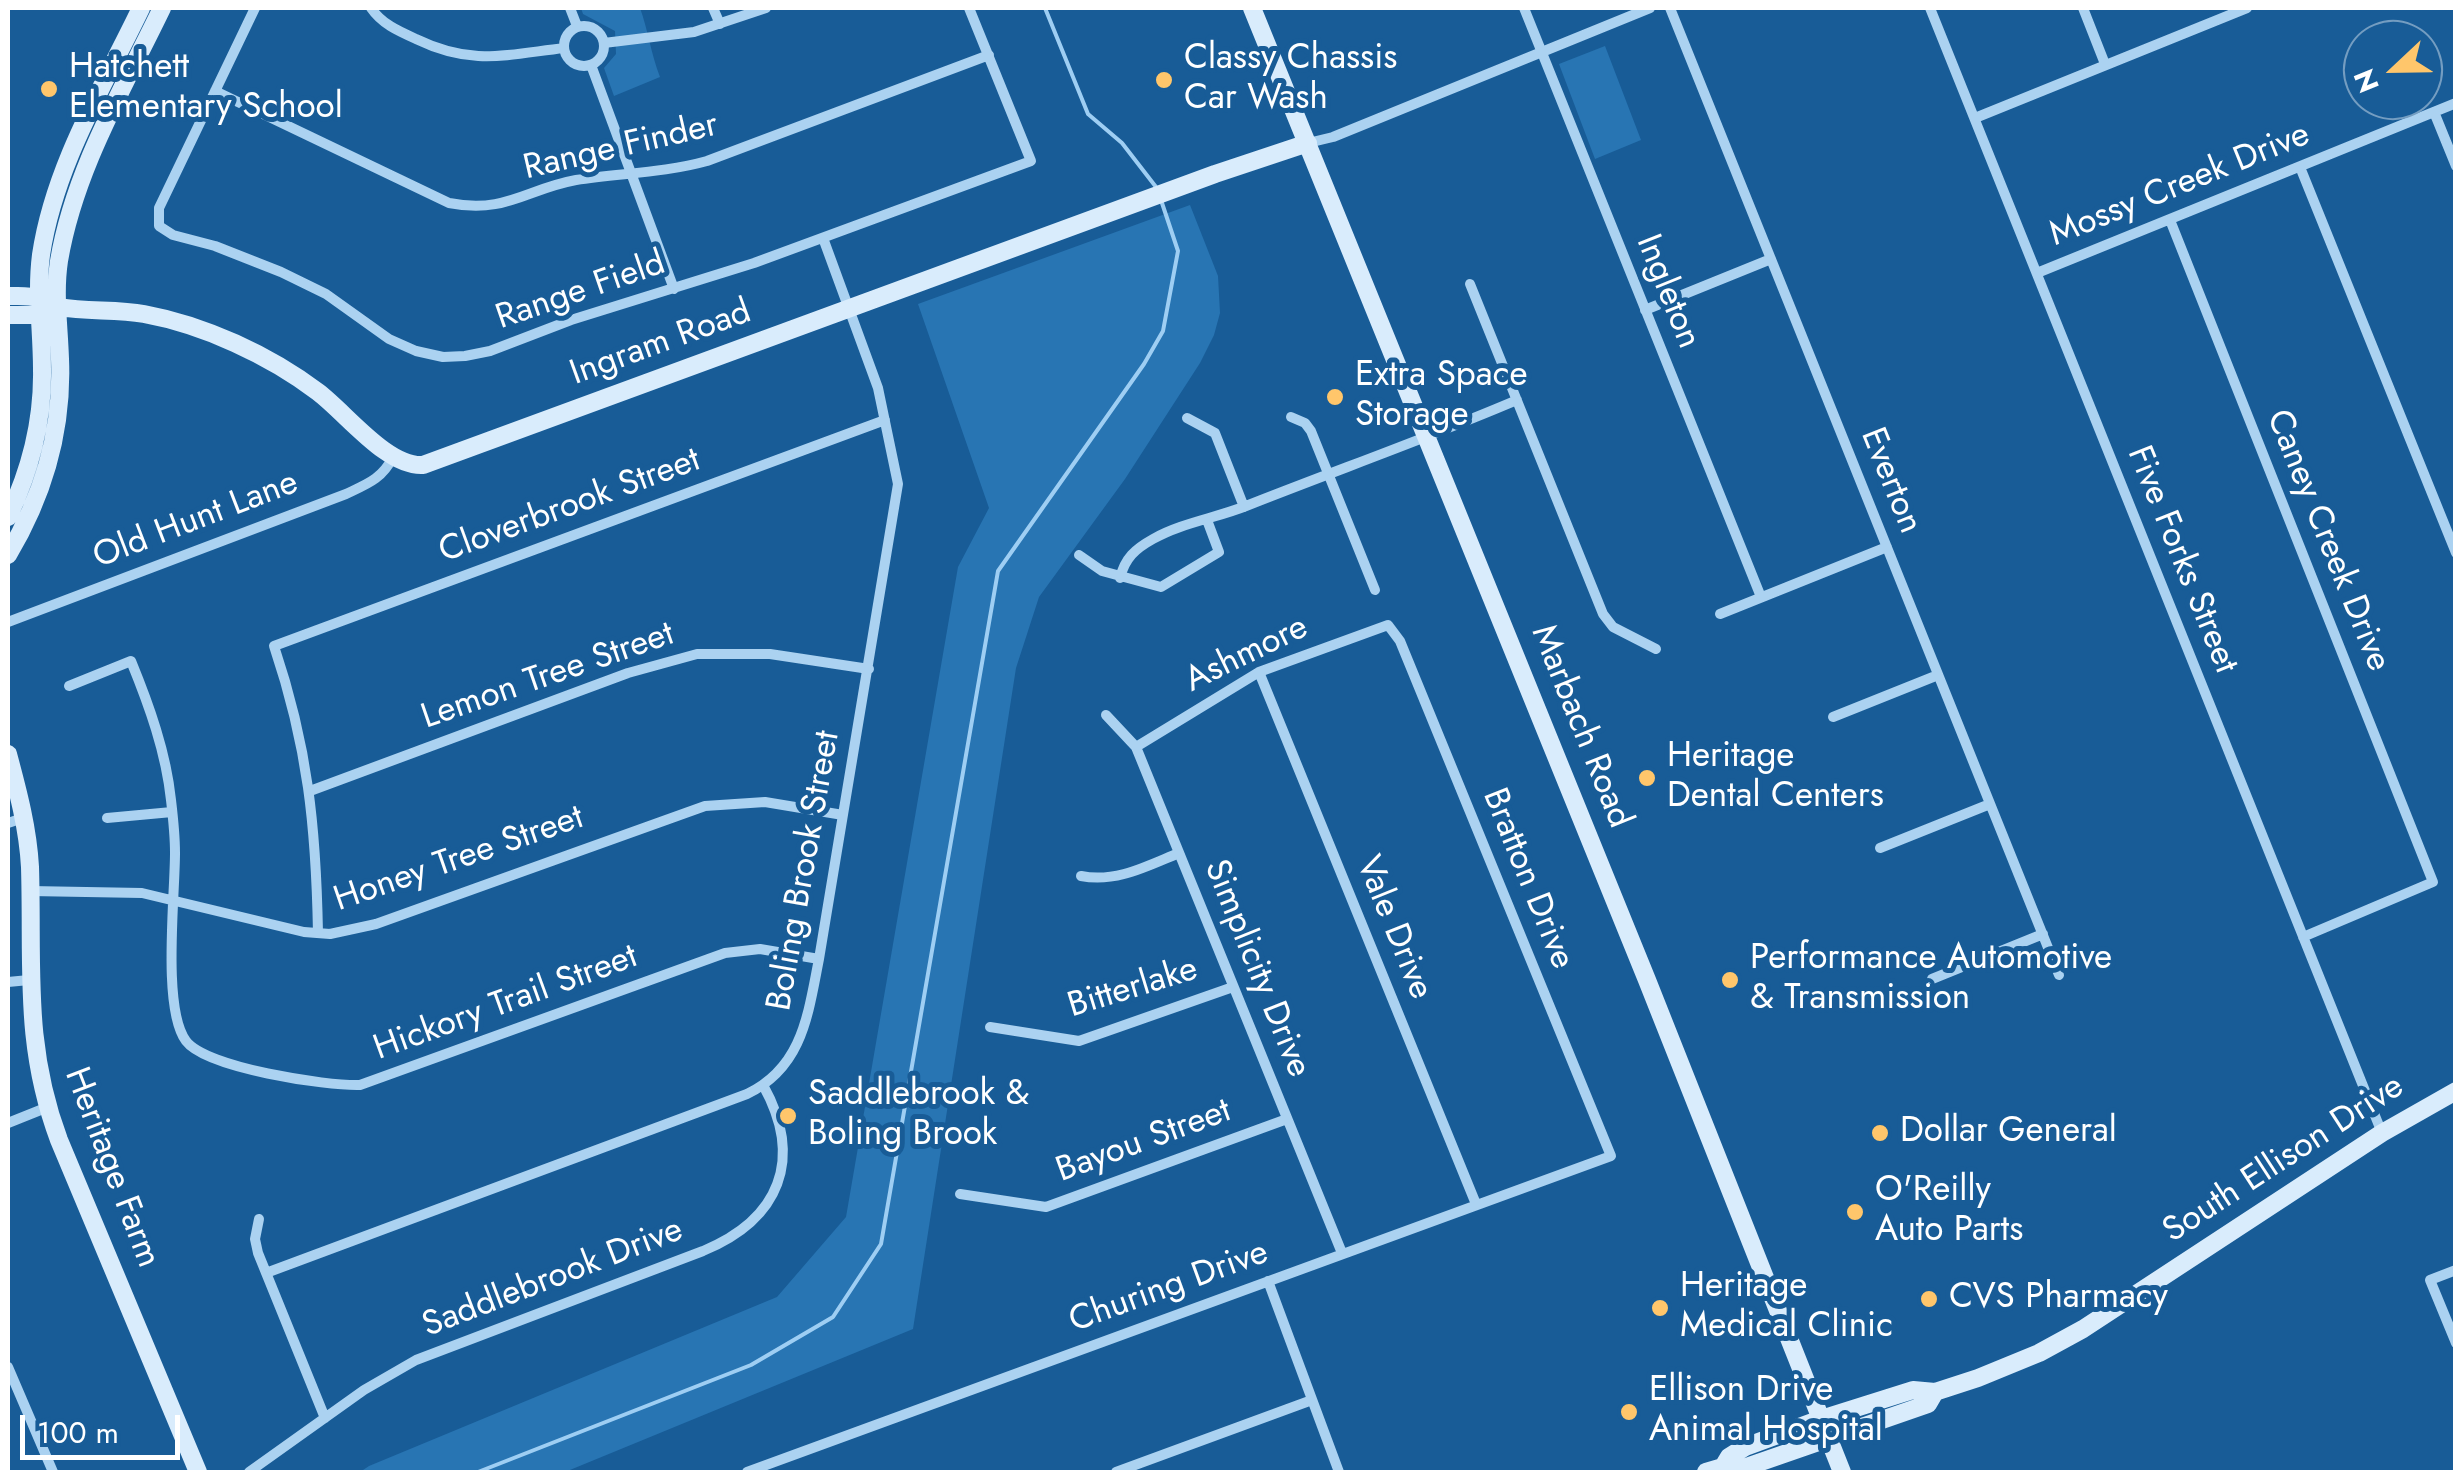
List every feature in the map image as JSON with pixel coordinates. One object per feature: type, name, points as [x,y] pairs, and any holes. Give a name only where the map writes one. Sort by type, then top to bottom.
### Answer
[{"type":"street","points":[[8,517],[28,466],[38,420],[42,372],[38,306],[45,234],[61,177],[141,8]]},
{"type":"street","points":[[8,555],[38,493],[54,438],[60,382],[59,262],[76,193],[162,8]]},
{"type":"street","points":[[216,91],[255,8]]},
{"type":"street","points":[[371,8],[394,29],[448,54],[486,56],[564,48]]},
{"type":"street","points":[[570,8],[577,26]]},
{"type":"street","points":[[713,8],[720,24]]},
{"type":"street","points":[[604,43],[694,32],[766,8]]},
{"type":"street","points":[[970,8],[989,55]]},
{"type":"street","name":"Marbach Road","points":[[1252,8],[1429,438],[1842,1472]]},
{"type":"street","name":"Ingleton","points":[[1524,8],[1761,597]]},
{"type":"street","points":[[1308,144],[1650,8]]},
{"type":"street","name":"Everton","points":[[1670,8],[2059,975]]},
{"type":"street","name":"Five Forks Street","points":[[1930,8],[2382,1133]]},
{"type":"street","points":[[2083,8],[2105,64]]},
{"type":"street","points":[[1974,118],[2242,8]]},
{"type":"street","points":[[577,26],[591,27],[604,43],[601,56],[591,65],[576,65],[564,48],[566,35],[577,26]]},
{"type":"street","name":"Range Finder","points":[[216,91],[449,203],[470,208],[515,202],[573,180],[706,161],[989,55]]},
{"type":"street","name":"Range Field","points":[[216,91],[159,208],[159,226],[173,235],[230,251],[280,272],[326,294],[388,339],[416,351],[442,356],[490,351],[571,320],[823,238],[1031,161],[989,55]]},
{"type":"street","points":[[591,65],[674,289]]},
{"type":"street","name":"Mossy Creek Drive","points":[[2037,274],[2415,120]]},
{"type":"street","points":[[2437,120],[2456,166]]},
{"type":"street","name":"Ingram Road","points":[[393,458],[416,466],[433,463],[1172,190],[1308,144]]},
{"type":"street","points":[[2300,167],[2456,553]]},
{"type":"street","name":"Caney Creek Drive","points":[[2170,220],[2434,882],[2303,937]]},
{"type":"street","name":"Boling Brook Street","points":[[266,1273],[730,1101],[763,1085],[789,1061],[802,1037],[898,496],[896,462],[878,388],[823,238]]},
{"type":"street","points":[[1645,310],[1771,258]]},
{"type":"street","points":[[1470,284],[1604,614],[1613,627],[1656,649]]},
{"type":"street","points":[[8,296],[38,306],[142,314],[240,346],[317,391],[393,458]]},
{"type":"street","points":[[8,315],[38,306]]},
{"type":"street","points":[[1120,578],[1123,564],[1142,546],[1170,531],[1429,438],[1517,400]]},
{"type":"street","points":[[1290,417],[1312,432],[1375,590]]},
{"type":"street","points":[[1187,418],[1214,432],[1244,507]]},
{"type":"street","name":"Cloverbrook Street","points":[[310,791],[298,720],[274,646],[885,420]]},
{"type":"street","name":"Old Hunt Lane","points":[[8,622],[346,494],[376,481],[393,458]]},
{"type":"street","points":[[1079,555],[1102,572],[1161,587],[1218,552],[1207,520]]},
{"type":"street","points":[[1720,614],[1887,547]]},
{"type":"street","name":"Ashmore","points":[[1136,747],[1259,672],[1388,624]]},
{"type":"street","name":"Bratton Drive","points":[[1388,624],[1400,641],[1611,1156]]},
{"type":"street","name":"Lemon Tree Street","points":[[310,791],[662,662],[697,654],[752,653],[869,670]]},
{"type":"street","name":"Hickory Trail Street","points":[[69,686],[131,661],[160,744],[172,812],[176,1019],[188,1044],[213,1059],[318,1083],[360,1086],[735,950],[760,949],[818,959]]},
{"type":"street","name":"Vale Drive","points":[[1259,672],[1476,1204]]},
{"type":"street","points":[[1834,718],[1938,674]]},
{"type":"street","name":"Simplicity Drive","points":[[1106,715],[1136,747],[1342,1254]]},
{"type":"street","name":"Heritage Farm","points":[[8,754],[15,821],[30,891],[29,980],[36,1055],[48,1107],[198,1472]]},
{"type":"street","points":[[310,791],[318,933]]},
{"type":"street","name":"Honey Tree Street","points":[[30,891],[142,893],[318,933],[350,931],[705,806],[764,802],[843,815]]},
{"type":"street","points":[[1880,848],[1990,804]]},
{"type":"street","points":[[107,818],[172,812]]},
{"type":"street","points":[[1081,876],[1116,877],[1179,853]]},
{"type":"street","points":[[1932,979],[2043,934]]},
{"type":"street","points":[[8,982],[29,980]]},
{"type":"street","name":"Bitterlake","points":[[990,1028],[1078,1041],[1233,986]]},
{"type":"street","name":"Saddlebrook Drive","points":[[250,1472],[377,1381],[428,1355],[704,1252],[741,1232],[766,1206],[782,1168],[781,1125],[763,1085]]},
{"type":"street","name":"South Ellison Drive","points":[[1714,1470],[1728,1457],[1821,1419],[1913,1390],[1935,1392],[2029,1357],[2083,1328],[2382,1133],[2456,1090]]},
{"type":"street","points":[[8,1123],[48,1107]]},
{"type":"street","name":"Bayou Street","points":[[960,1194],[1046,1207],[1287,1118]]},
{"type":"street","name":"Churing Drive","points":[[747,1472],[1611,1156]]},
{"type":"street","points":[[259,1219],[255,1239],[266,1273],[325,1418]]},
{"type":"street","points":[[2456,1270],[2430,1280],[2456,1344]]},
{"type":"street","points":[[1268,1281],[1339,1472]]},
{"type":"street","points":[[8,1367],[54,1472]]},
{"type":"street","name":"South Ellison Drive","points":[[1714,1470],[1732,1472],[1770,1461],[1928,1404],[1935,1392]]},
{"type":"street","points":[[1116,1472],[1312,1400]]},
{"type":"street","points":[[1761,1442],[1770,1461]]},
{"type":"street","points":[[782,1460],[787,1472]]},
{"type":"shaded area","points":[[581,8],[640,8],[660,77],[614,96],[604,68],[616,54],[615,31],[583,14]]},
{"type":"shaded area","points":[[1605,46],[1641,140],[1595,159],[1559,64]]},
{"type":"shaded area","points":[[1190,205],[1218,276],[1220,313],[1214,335],[1125,479],[1039,597],[1016,668],[913,1329],[565,1472],[360,1472],[777,1297],[846,1217],[958,567],[989,508],[918,304]]},
{"type":"waterway","points":[[1045,8],[1088,114],[1122,143],[1156,187]]},
{"type":"waterway","points":[[478,1472],[751,1365],[833,1317],[881,1244],[998,571],[1144,364],[1163,331],[1178,251],[1161,200]]},
{"type":"place","name":"Classy Chassis Car Wash","points":[[1164,80]]},
{"type":"place","name":"Hatchett Elementary School","points":[[49,89]]},
{"type":"place","name":"Extra Space Storage","points":[[1335,397]]},
{"type":"place","name":"Heritage Dental Centers","points":[[1647,778]]},
{"type":"place","name":"Performance Automotive & Transmission","points":[[1730,980]]},
{"type":"place","name":"Saddlebrook & Boling Brook","points":[[788,1116]]},
{"type":"place","name":"Dollar General","points":[[1880,1133]]},
{"type":"place","name":"O'Reilly Auto Parts","points":[[1855,1212]]},
{"type":"place","name":"CVS Pharmacy","points":[[1929,1299]]},
{"type":"place","name":"Heritage Medical Clinic","points":[[1660,1308]]},
{"type":"place","name":"Ellison Drive Animal Hospital","points":[[1629,1412]]}]
